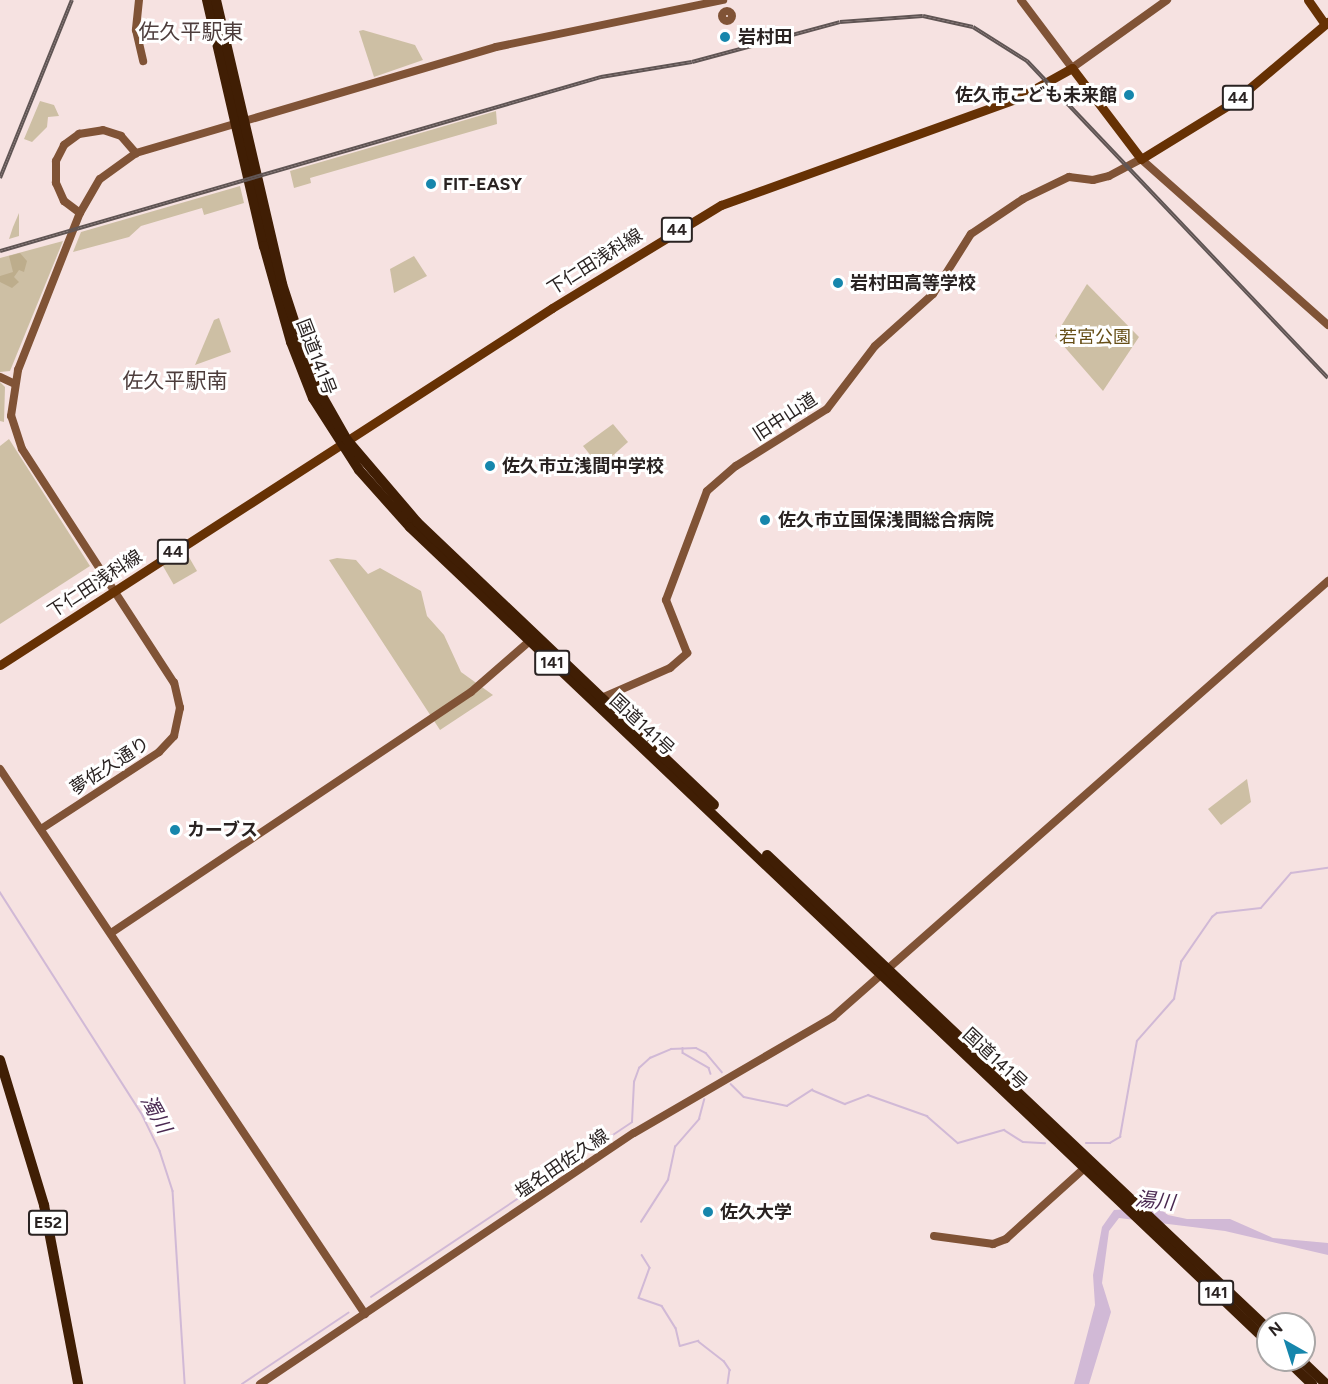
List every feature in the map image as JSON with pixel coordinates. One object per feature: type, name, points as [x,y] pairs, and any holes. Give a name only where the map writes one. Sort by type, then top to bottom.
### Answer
[{"type":"highway","name":"国道141号","points":[[207,0],[240,123],[291,342],[306,385],[395,512],[533,638],[1089,1164],[1256,1330]]},
{"type":"highway","name":"国道141号","points":[[216,0],[240,123]]},
{"type":"highway","name":"E52","points":[[1,1062],[53,1242],[78,1384]]},
{"type":"highway","name":"国道141号","points":[[1167,1240],[1256,1318]]},
{"type":"highway","points":[[1300,1372],[1312,1384]]},
{"type":"highway","points":[[1314,1372],[1326,1384]]},
{"type":"main road","points":[[1308,0],[1327,24]]},
{"type":"main road","name":"44","points":[[1141,159],[1232,104],[1327,24]]},
{"type":"main road","points":[[1072,68],[1141,159]]},
{"type":"main road","name":"下仁田浅科線","points":[[0,665],[344,442],[709,212],[1016,99],[1072,68]]},
{"type":"street","points":[[139,0],[136,30],[143,62]]},
{"type":"street","points":[[721,0],[725,12]]},
{"type":"street","name":"夢佐久通り","points":[[41,829],[159,752],[177,727],[178,691],[116,590],[19,443],[11,416],[13,383],[80,213],[100,179],[136,153],[506,45],[721,0]]},
{"type":"street","points":[[1021,0],[1072,68],[1167,0]]},
{"type":"street","points":[[80,213],[64,201],[56,183],[56,161],[64,145],[79,134],[103,130],[121,136],[136,153]]},
{"type":"street","points":[[1141,159],[1328,325]]},
{"type":"street","name":"旧中山道","points":[[597,700],[670,668],[687,653],[666,600],[707,491],[736,466],[806,425],[837,400],[875,346],[933,294],[974,231],[1023,199],[1062,180],[1076,176],[1095,180],[1128,169],[1141,159]]},
{"type":"street","points":[[0,377],[13,383]]},
{"type":"street","name":"塩名田佐久線","points":[[260,1384],[666,1113],[812,1032],[886,972],[1328,581]]},
{"type":"street","points":[[111,933],[471,692],[533,638]]},
{"type":"street","points":[[0,769],[366,1314]]},
{"type":"street","points":[[934,1236],[993,1244],[1006,1239],[1089,1164]]},
{"type":"green space","points":[[363,30],[415,45],[423,60],[374,77],[359,31]]},
{"type":"green space","points":[[40,101],[54,105],[59,116],[48,117],[47,127],[32,142],[24,139]]},
{"type":"green space","points":[[496,111],[497,124],[310,178],[311,183],[294,188],[290,171]]},
{"type":"green space","points":[[240,186],[244,203],[204,215],[202,208],[141,226],[129,237],[73,252],[81,232]]},
{"type":"green space","points":[[19,213],[19,236],[9,239],[13,227]]},
{"type":"green space","points":[[63,241],[10,371],[0,372],[0,258]]},
{"type":"green space","points":[[414,256],[427,276],[394,293],[390,269]]},
{"type":"green space","name":"若宮公園","points":[[1087,284],[1139,337],[1103,391],[1055,336]]},
{"type":"green space","points":[[219,318],[231,352],[195,365],[214,320]]},
{"type":"green space","points":[[0,382],[5,387],[4,422],[0,421]]},
{"type":"green space","points":[[613,424],[628,442],[600,467],[583,446]]},
{"type":"green space","points":[[9,439],[90,566],[0,624],[0,446]]},
{"type":"green space","points":[[186,552],[197,571],[174,585],[163,566]]},
{"type":"green space","points":[[337,558],[356,560],[368,574],[380,568],[421,591],[427,616],[444,635],[461,672],[493,695],[440,730],[329,560]]},
{"type":"green space","points":[[1247,779],[1251,802],[1221,825],[1208,809]]},
{"type":"shaded area","points":[[20,253],[27,261],[24,272],[19,270],[14,277],[19,282],[12,288],[0,282],[0,276],[13,272],[9,256]]},
{"type":"shaded area","name":"湯川","points":[[1158,1207],[1168,1215],[1187,1219],[1230,1219],[1273,1238],[1328,1243],[1328,1255],[1225,1231],[1119,1218],[1109,1231],[1102,1283],[1111,1312],[1089,1384],[1074,1384],[1095,1305],[1093,1275],[1102,1227],[1114,1210]]},
{"type":"waterway","points":[[1086,1143],[1110,1143],[1120,1137],[1137,1041],[1174,999],[1181,962],[1212,917],[1217,913],[1261,908],[1291,873],[1328,868]]},
{"type":"waterway","name":"濁川","points":[[0,892],[143,1116],[160,1151],[173,1191],[185,1384]]},
{"type":"waterway","points":[[683,1048],[683,1053],[709,1068],[711,1074]]},
{"type":"waterway","points":[[371,1297],[632,1122],[634,1082],[639,1068],[650,1058],[671,1049],[696,1048],[706,1053],[722,1072]]},
{"type":"waterway","points":[[731,1084],[744,1097],[787,1106],[812,1090],[845,1104],[868,1095],[927,1116],[958,1143],[1004,1130],[1023,1142],[1045,1143]]},
{"type":"waterway","points":[[641,1222],[668,1180],[675,1147],[699,1119],[704,1100]]},
{"type":"waterway","points":[[642,1255],[650,1268],[639,1298],[662,1306],[676,1328],[680,1346],[698,1341],[724,1361],[730,1370],[728,1384]]},
{"type":"waterway","points":[[242,1384],[348,1313]]},
{"type":"railway","points":[[0,178],[72,0]]},
{"type":"railway","points":[[0,251],[601,77],[692,62],[840,22],[923,16],[973,27],[1027,61],[1328,378]]},
{"type":"place","name":"岩村田","points":[[725,37]]},
{"type":"place","name":"佐久市こども未来館","points":[[1129,95]]},
{"type":"place","name":"FIT-EASY","points":[[431,184]]},
{"type":"place","name":"岩村田高等学校","points":[[838,283]]},
{"type":"place","name":"佐久市立浅間中学校","points":[[490,466]]},
{"type":"place","name":"佐久市立国保浅間総合病院","points":[[765,520]]},
{"type":"place","name":"カーブス","points":[[175,830]]},
{"type":"place","name":"佐久大学","points":[[708,1212]]},
{"type":"district","name":"佐久平駅東","points":[[191,32]]},
{"type":"district","name":"佐久平駅南","points":[[175,381]]}]
